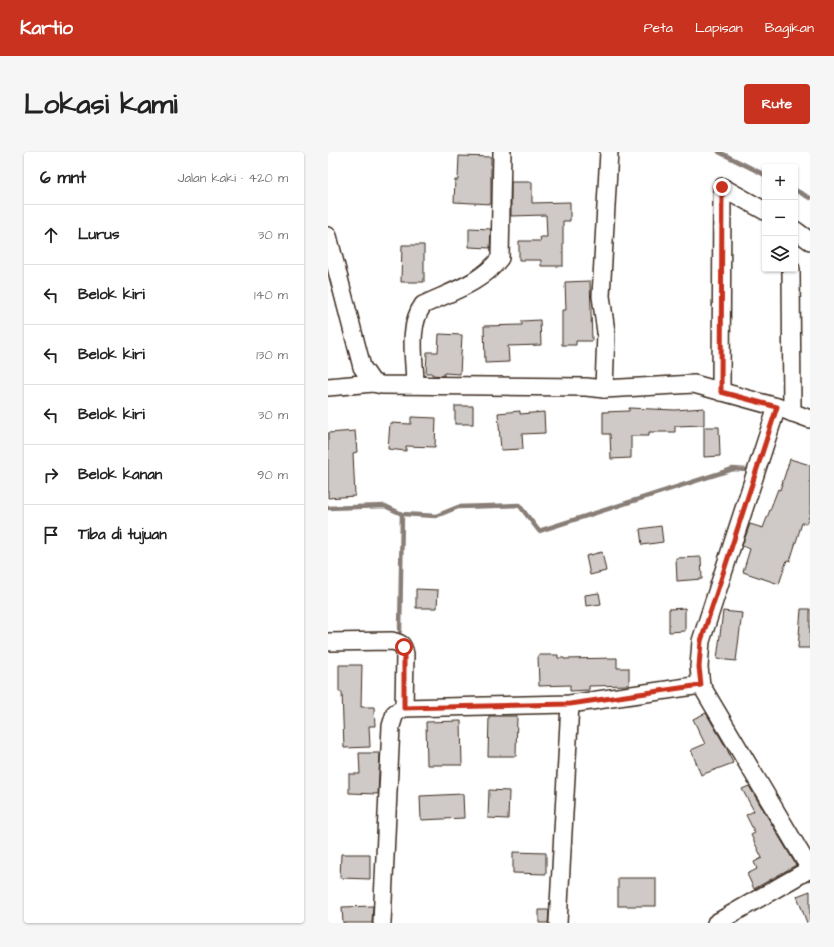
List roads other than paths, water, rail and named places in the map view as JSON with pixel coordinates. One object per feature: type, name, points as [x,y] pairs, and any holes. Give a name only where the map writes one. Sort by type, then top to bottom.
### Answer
[{"type":"street","points":[[415,385],[414,330],[418,312],[423,305],[481,278],[492,269],[500,258],[502,152]]},
{"type":"street","points":[[604,389],[606,332],[601,296],[609,152]]},
{"type":"street","points":[[721,392],[722,187],[762,209]]},
{"type":"street","points":[[798,232],[810,241]]},
{"type":"street","points":[[328,236],[362,367],[373,383]]},
{"type":"street","points":[[716,923],[810,869],[701,685],[699,667],[701,641],[785,410],[790,272]]},
{"type":"street","points":[[328,387],[373,383],[382,385],[586,387],[604,389],[694,384],[785,410],[810,419]]},
{"type":"street","points":[[328,642],[392,641],[400,643],[404,647],[405,654],[404,708]]},
{"type":"street","points":[[382,923],[391,726],[395,713],[404,708],[570,704],[701,685]]},
{"type":"street","points":[[558,923],[570,704]]},
{"type":"waterway","points":[[719,152],[762,174]]},
{"type":"waterway","points":[[798,192],[810,198]]},
{"type":"waterway","points":[[328,508],[385,506],[402,514],[436,516],[458,507],[519,505],[539,531],[733,469],[747,470]]},
{"type":"waterway","points":[[400,631],[402,514]]}]
